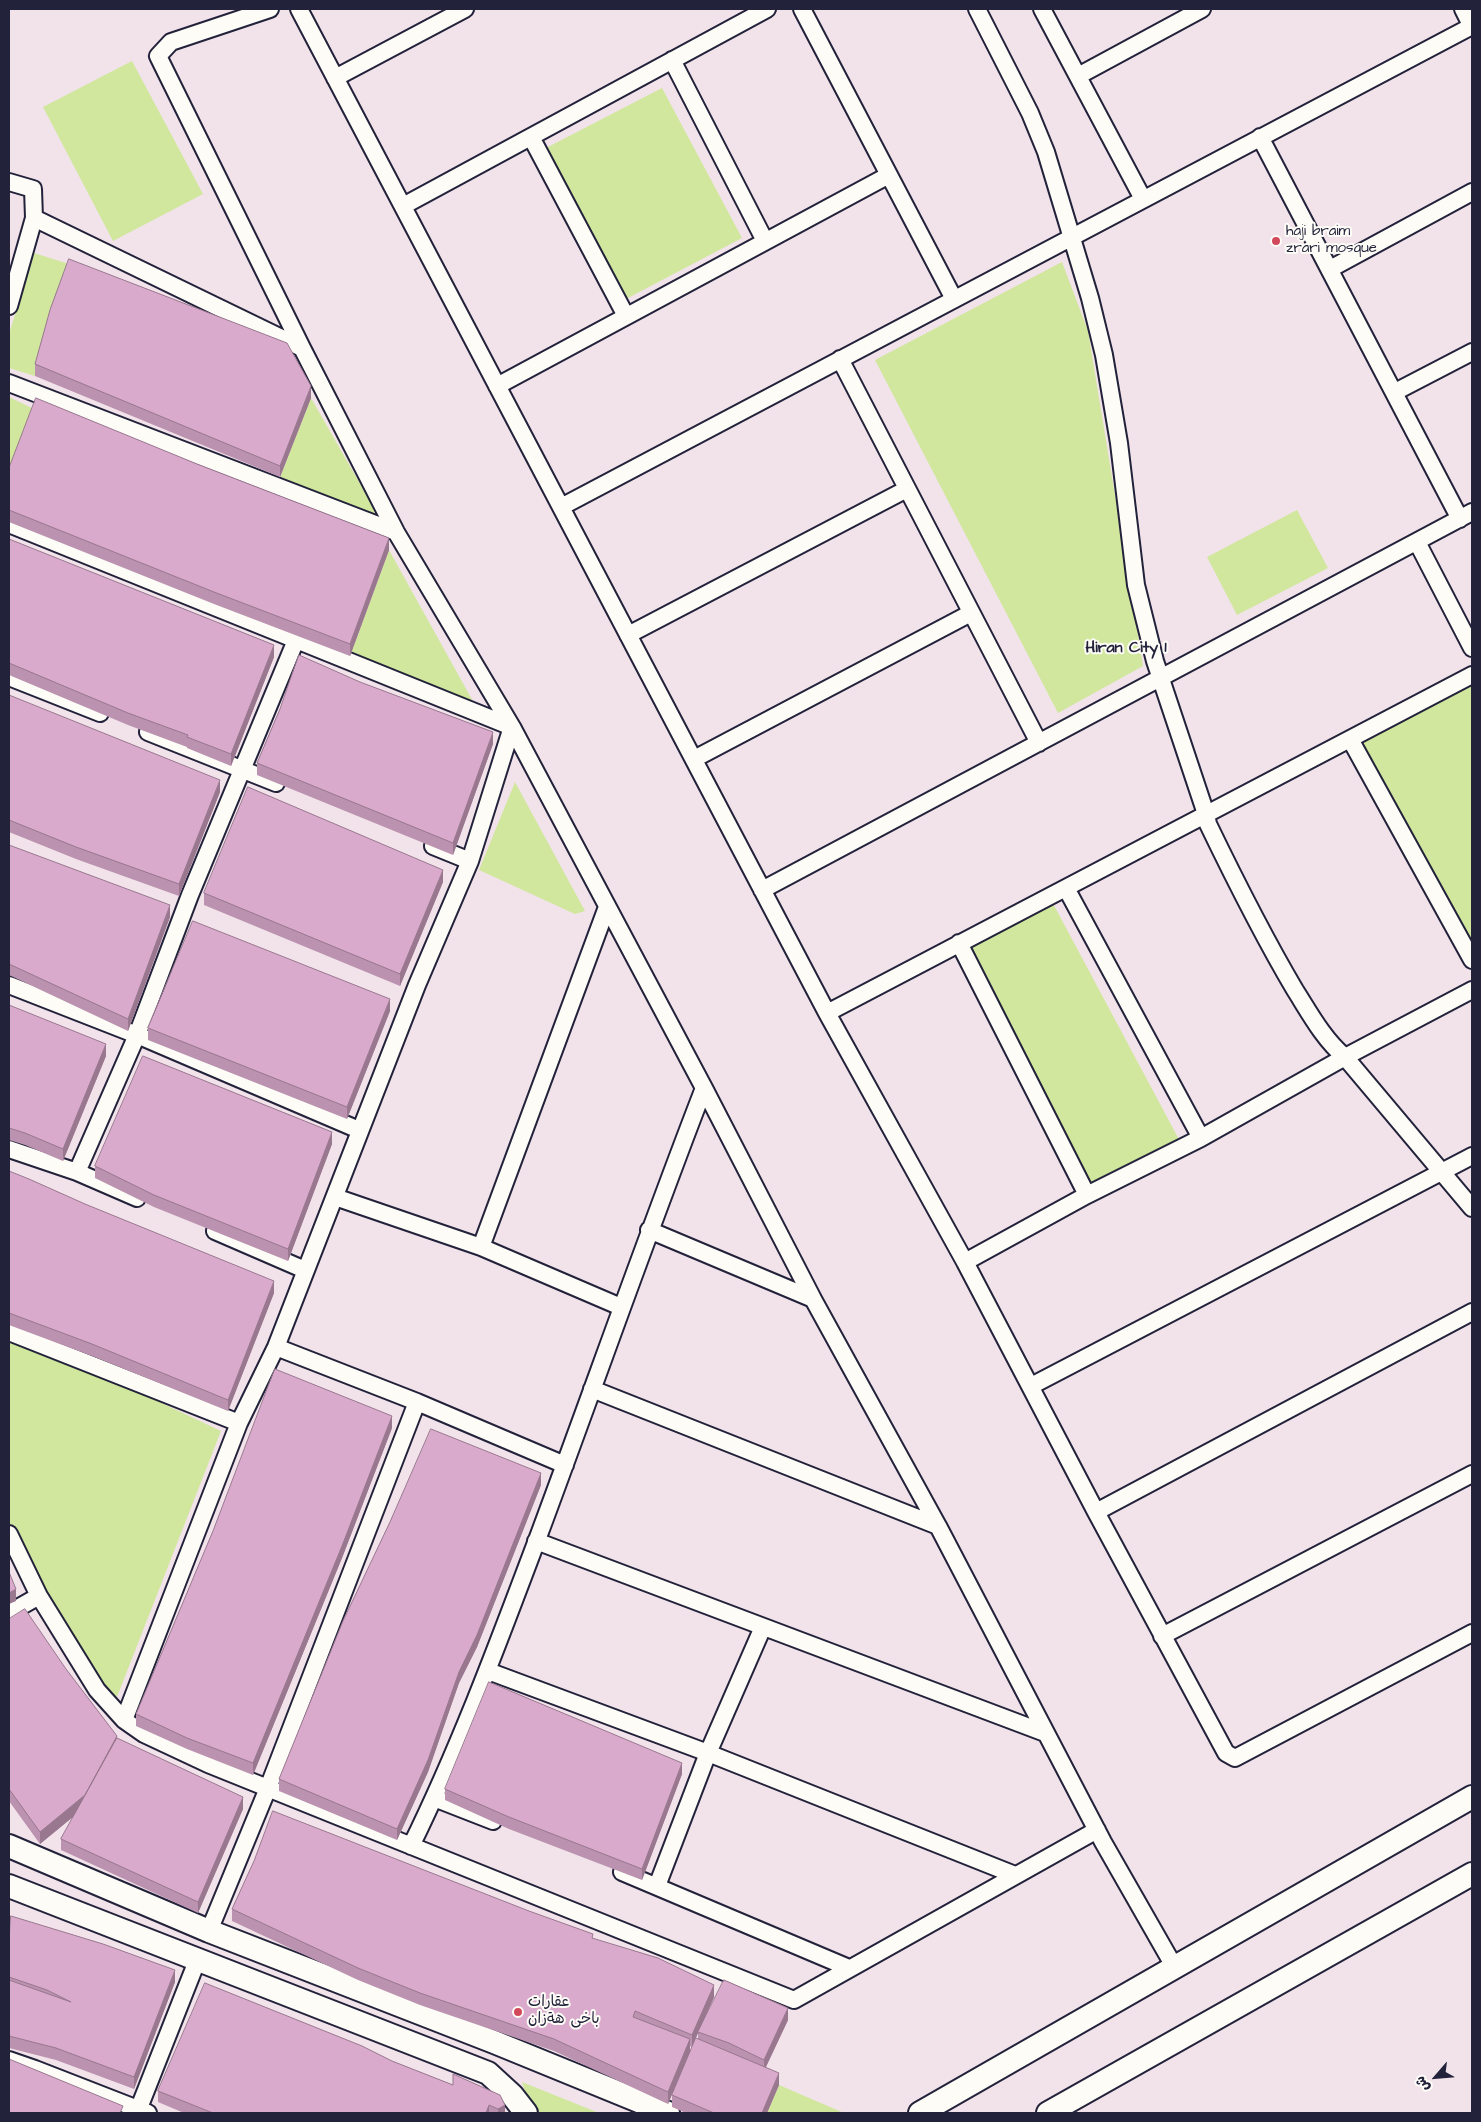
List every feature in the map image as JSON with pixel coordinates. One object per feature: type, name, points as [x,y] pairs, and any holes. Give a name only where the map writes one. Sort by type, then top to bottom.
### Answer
[{"type":"street","points":[[270,9],[171,42],[158,56],[302,348],[396,532],[512,728],[704,1088],[813,1299],[938,1526],[1045,1733],[1175,1968]]},
{"type":"street","points":[[299,9],[827,1013],[965,1262],[1096,1512],[1226,1753],[1235,1758],[1472,1633]]},
{"type":"street","points":[[335,78],[466,9]]},
{"type":"street","points":[[403,206],[767,9]]},
{"type":"street","points":[[802,9],[954,299]]},
{"type":"street","points":[[976,9],[1030,113],[1046,152],[1072,236],[1104,355],[1118,443],[1136,585],[1160,678],[1208,824],[1250,911],[1304,1005],[1336,1049],[1345,1057],[1472,1208]]},
{"type":"street","points":[[1042,9],[1143,199]]},
{"type":"street","points":[[1078,76],[1202,9]]},
{"type":"street","points":[[561,507],[1472,26],[1463,9]]},
{"type":"street","points":[[672,60],[765,241]]},
{"type":"street","points":[[531,137],[626,316]]},
{"type":"street","points":[[762,890],[1466,516],[1395,392],[1260,137]]},
{"type":"street","points":[[497,386],[889,175]]},
{"type":"street","points":[[9,182],[33,189],[34,218],[9,306]]},
{"type":"street","points":[[1330,269],[1472,192]]},
{"type":"street","points":[[34,218],[302,348]]},
{"type":"street","points":[[1395,392],[1472,352]]},
{"type":"street","points":[[840,359],[1039,743]]},
{"type":"street","points":[[9,383],[396,532]]},
{"type":"street","points":[[628,635],[907,489]]},
{"type":"street","points":[[9,524],[512,728]]},
{"type":"street","points":[[1417,542],[1472,648]]},
{"type":"street","points":[[694,759],[971,613]]},
{"type":"street","points":[[77,1172],[137,1035],[190,895],[296,640]]},
{"type":"street","points":[[827,1013],[1472,675]]},
{"type":"street","points":[[9,677],[117,719]]},
{"type":"street","points":[[135,726],[289,788]]},
{"type":"street","points":[[124,1720],[239,1423],[276,1347],[335,1197],[359,1130],[417,985],[470,861],[512,728]]},
{"type":"street","points":[[1350,739],[1472,960]]},
{"type":"street","points":[[416,839],[470,861]]},
{"type":"street","points":[[172,888],[208,902]]},
{"type":"street","points":[[1066,888],[1201,1138]]},
{"type":"street","points":[[481,1247],[607,907]]},
{"type":"street","points":[[959,943],[1087,1196]]},
{"type":"street","points":[[399,978],[417,985]]},
{"type":"street","points":[[9,985],[137,1035],[359,1130]]},
{"type":"street","points":[[965,1262],[1087,1196],[1201,1138],[1345,1057],[1472,990]]},
{"type":"street","points":[[411,1846],[434,1798],[488,1671],[565,1465],[649,1230],[704,1088]]},
{"type":"street","points":[[9,1150],[77,1172],[150,1203]]},
{"type":"street","points":[[1031,1386],[1472,1156]]},
{"type":"street","points":[[335,1197],[481,1247],[621,1307]]},
{"type":"street","points":[[205,1227],[305,1270]]},
{"type":"street","points":[[649,1230],[813,1299]]},
{"type":"street","points":[[1096,1512],[1472,1312]]},
{"type":"street","points":[[9,1332],[239,1423]]},
{"type":"street","points":[[276,1347],[417,1402],[565,1465]]},
{"type":"street","points":[[592,1390],[938,1526]]},
{"type":"street","points":[[210,1931],[268,1788],[417,1402]]},
{"type":"street","points":[[1162,1636],[1472,1474]]},
{"type":"street","points":[[9,1534],[39,1596],[97,1690],[124,1720],[144,1734],[208,1764],[794,2000],[1097,1830]]},
{"type":"street","points":[[536,1541],[1045,1733]]},
{"type":"street","points":[[9,1613],[39,1596]]},
{"type":"street","points":[[657,1886],[708,1753],[763,1627]]},
{"type":"street","points":[[488,1671],[708,1753],[1014,1875]]},
{"type":"street","points":[[920,2113],[1472,1797]]},
{"type":"street","points":[[434,1798],[508,1827]]},
{"type":"street","points":[[9,1846],[210,1931],[494,2042],[668,2113]]},
{"type":"street","points":[[610,1867],[849,1968]]},
{"type":"street","points":[[1048,2113],[1472,1874]]},
{"type":"street","points":[[9,1886],[488,2074],[512,2095],[526,2113]]},
{"type":"street","points":[[9,2060],[35,2068],[141,2112],[197,1961]]},
{"type":"street","points":[[488,2074],[494,2042]]},
{"type":"green space","points":[[132,61],[203,194],[113,241],[43,107]]},
{"type":"green space","points":[[662,88],[742,238],[626,299],[546,148]]},
{"type":"green space","points":[[34,253],[69,264],[35,376],[9,368],[9,334]]},
{"type":"green space","points":[[1062,262],[1088,331],[1143,666],[1058,713],[875,360]]},
{"type":"green space","points":[[9,397],[36,410],[9,478]]},
{"type":"green space","points":[[311,398],[375,510],[374,515],[280,477]]},
{"type":"green space","points":[[1297,510],[1328,568],[1237,615],[1207,557]]},
{"type":"green space","points":[[389,550],[480,714],[350,656]]},
{"type":"green space","points":[[1472,669],[1472,958],[1354,731]]},
{"type":"green space","points":[[515,782],[585,911],[575,914],[479,870]]},
{"type":"green space","points":[[1049,896],[1183,1147],[1087,1195],[959,943]]},
{"type":"green space","points":[[13,1333],[221,1431],[115,1702],[103,1699],[9,1532],[9,1334]]},
{"type":"green space","points":[[522,2082],[599,2113],[532,2113]]},
{"type":"green space","points":[[779,2085],[844,2113],[767,2113]]},
{"type":"building","points":[[69,259],[287,343],[311,386],[280,466],[35,364],[50,310]]},
{"type":"building","points":[[36,398],[197,464],[389,538],[350,644],[9,510],[9,468]]},
{"type":"building","points":[[9,539],[274,645],[231,754],[9,663]]},
{"type":"building","points":[[299,655],[360,682],[493,732],[453,843],[257,763],[280,709]]},
{"type":"building","points":[[9,695],[220,780],[179,884],[76,847],[9,820]]},
{"type":"building","points":[[248,787],[443,870],[400,974],[204,893]]},
{"type":"building","points":[[9,845],[170,905],[128,1019],[9,964]]},
{"type":"building","points":[[193,921],[390,999],[347,1107],[148,1028]]},
{"type":"building","points":[[9,1005],[106,1044],[63,1149],[9,1128]]},
{"type":"building","points":[[143,1056],[332,1132],[288,1249],[154,1195],[95,1166]]},
{"type":"building","points":[[9,1171],[274,1281],[228,1400],[92,1344],[9,1313]]},
{"type":"building","points":[[275,1369],[392,1416],[342,1546],[253,1763],[187,1738],[136,1714],[213,1531]]},
{"type":"building","points":[[431,1429],[541,1473],[477,1635],[459,1672],[428,1760],[397,1829],[279,1779],[343,1621]]},
{"type":"building","points":[[9,1572],[16,1589],[9,1593]]},
{"type":"building","points":[[25,1609],[66,1669],[117,1736],[85,1795],[40,1832],[9,1789],[9,1619]]},
{"type":"building","points":[[489,1682],[682,1763],[642,1869],[509,1817],[445,1789]]},
{"type":"building","points":[[117,1738],[243,1797],[198,1902],[61,1839]]},
{"type":"building","points":[[273,1811],[593,1934],[592,1938],[658,1958],[714,1985],[692,2035],[635,2011],[633,2017],[690,2039],[668,2092],[554,2039],[420,1993],[358,1968],[232,1909],[254,1861]]},
{"type":"building","points":[[11,1916],[103,1944],[175,1970],[134,2077],[56,2048],[9,2036],[9,1980],[71,2002],[47,1990],[9,1977]]},
{"type":"building","points":[[724,1980],[788,2008],[764,2060],[729,2043],[698,2032]]},
{"type":"building","points":[[205,1983],[453,2085],[453,2074],[500,2095],[505,2105],[498,2109],[489,2105],[486,2113],[213,2113],[158,2091]]},
{"type":"building","points":[[696,2038],[779,2073],[762,2113],[714,2113],[672,2095]]},
{"type":"building","points":[[9,2059],[123,2106],[120,2113],[9,2113]]},
{"type":"place","name":"haji braim zrari mosque","points":[[1276,241]]},
{"type":"place","name":"عقارات باخی هةزان","points":[[518,2012]]},
{"type":"district","name":"Hiran City 1","points":[[1126,649]]}]
